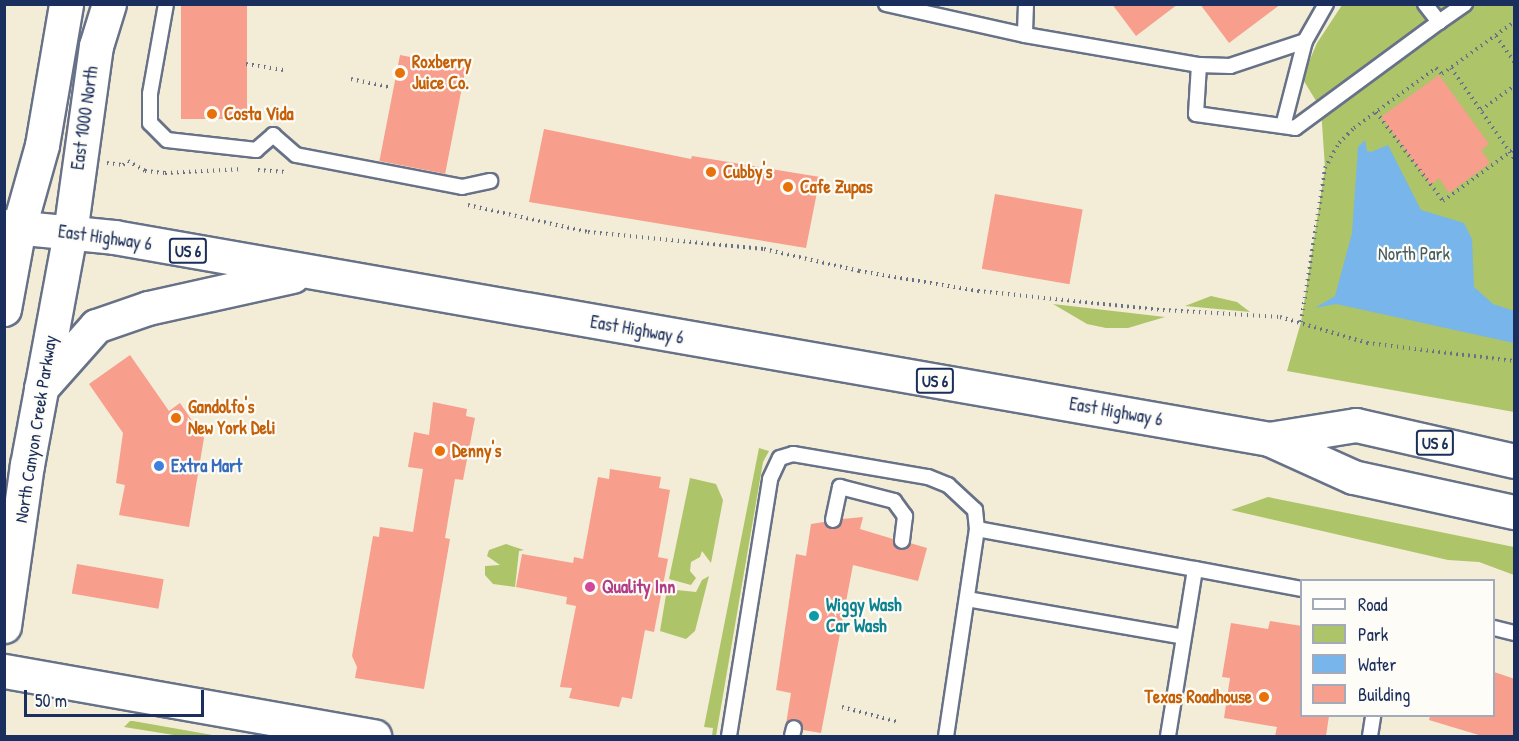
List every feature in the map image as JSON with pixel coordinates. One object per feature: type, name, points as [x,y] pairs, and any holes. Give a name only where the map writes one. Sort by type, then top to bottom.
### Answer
[{"type":"main road","name":"East 1000 North","points":[[12,227],[42,145],[66,4]]},
{"type":"main road","name":"East 1000 North","points":[[70,233],[96,46],[109,4]]},
{"type":"main road","name":"East Highway 6","points":[[12,227],[114,237],[305,273],[384,284],[1269,439],[1353,477],[1515,512]]},
{"type":"main road","points":[[4,309],[12,227]]},
{"type":"main road","name":"North Canyon Creek Parkway","points":[[4,626],[41,388],[70,233]]},
{"type":"main road","points":[[41,388],[96,326],[148,308],[305,273]]},
{"type":"main road","name":"East Highway 6","points":[[1269,439],[1356,425],[1515,461]]},
{"type":"main road","points":[[4,672],[374,736]]},
{"type":"lane","points":[[166,4],[150,94],[150,123],[167,140],[256,150],[273,135],[296,155],[462,186],[490,181]]},
{"type":"lane","points":[[886,4],[1025,35],[1199,65],[1230,66],[1305,41]]},
{"type":"lane","points":[[1025,35],[1026,4]]},
{"type":"lane","points":[[1282,126],[1305,41],[1326,4]]},
{"type":"lane","points":[[1425,4],[1439,22]]},
{"type":"lane","points":[[1199,65],[1196,114],[1295,128],[1465,4]]},
{"type":"lane","points":[[729,736],[771,479],[780,458],[793,454],[927,477],[948,485],[975,510],[977,529],[945,736]]},
{"type":"lane","points":[[833,520],[840,487],[894,501],[904,516],[902,541]]},
{"type":"lane","points":[[977,529],[1300,589]]},
{"type":"lane","points":[[1168,736],[1195,569]]},
{"type":"lane","points":[[967,599],[1184,637]]},
{"type":"lane","points":[[1495,628],[1515,633]]},
{"type":"lane","points":[[1370,736],[1373,717]]},
{"type":"path","points":[[1301,322],[1325,168],[1340,143],[1376,112],[1436,68],[1442,74],[1515,22]]},
{"type":"path","points":[[1495,36],[1515,62]]},
{"type":"path","points":[[246,64],[284,70]]},
{"type":"path","points":[[1451,67],[1515,158]]},
{"type":"path","points":[[351,79],[388,87]]},
{"type":"path","points":[[1481,110],[1515,86]]},
{"type":"path","points":[[1376,112],[1443,201],[1512,151]]},
{"type":"path","points":[[123,165],[128,160],[145,171],[165,173],[242,169],[296,174]]},
{"type":"path","points":[[459,203],[588,232],[764,249],[859,271],[978,291],[1301,322],[1337,337],[1367,343],[1515,362]]},
{"type":"path","points":[[842,707],[898,722]]},
{"type":"green space","name":"North Park","points":[[1342,5],[1514,5],[1514,412],[1287,371],[1301,322],[1325,168],[1321,109],[1302,78],[1317,43]]},
{"type":"green space","points":[[1211,296],[1237,302],[1250,312],[1185,306]]},
{"type":"green space","points":[[1053,304],[1165,317],[1128,328],[1106,328],[1087,324]]},
{"type":"green space","points":[[759,448],[769,451],[763,462],[716,736],[712,736],[713,728],[704,727]]},
{"type":"green space","points":[[690,478],[716,484],[723,500],[711,563],[702,551],[700,557],[691,562],[690,571],[696,578],[691,585],[669,579]]},
{"type":"green space","points":[[1268,497],[1514,547],[1514,575],[1479,562],[1448,560],[1231,510]]},
{"type":"green space","points":[[506,544],[524,550],[519,551],[515,587],[493,584],[485,575],[485,566],[500,565],[487,556],[489,550]]},
{"type":"green space","points":[[709,576],[695,631],[686,639],[660,631],[667,589],[696,592],[702,580]]},
{"type":"green space","points":[[130,721],[218,736],[180,736],[124,727]]},
{"type":"water","points":[[1365,140],[1367,151],[1371,152],[1388,145],[1421,210],[1464,223],[1472,239],[1474,287],[1493,304],[1514,311],[1514,343],[1336,304],[1315,308],[1335,296],[1352,233],[1358,147]]},
{"type":"building","points":[[181,4],[247,4],[247,119],[181,119]]},
{"type":"building","points":[[1112,4],[1178,4],[1136,36]]},
{"type":"building","points":[[1200,4],[1281,4],[1229,43]]},
{"type":"building","points":[[400,55],[466,68],[445,174],[379,161]]},
{"type":"building","points":[[1439,75],[1489,144],[1481,150],[1490,163],[1449,193],[1439,178],[1431,185],[1381,117]]},
{"type":"building","points":[[544,129],[691,159],[692,156],[820,177],[806,248],[529,202]]},
{"type":"building","points":[[995,194],[1083,209],[1069,284],[982,269]]},
{"type":"building","name":"Extra Mart","points":[[130,355],[169,411],[180,403],[204,438],[189,527],[119,515],[125,485],[116,483],[123,433],[89,384]]},
{"type":"building","points":[[433,402],[467,409],[466,416],[475,418],[463,480],[455,479],[445,538],[450,539],[424,689],[355,678],[357,667],[352,656],[373,536],[379,537],[380,527],[413,532],[423,469],[408,467],[414,432],[429,435]]},
{"type":"building","name":"Quality Inn","points":[[610,469],[661,477],[659,488],[670,490],[658,557],[668,559],[654,632],[645,630],[632,699],[622,697],[619,707],[569,698],[572,688],[560,687],[576,606],[566,604],[567,597],[516,587],[522,554],[573,563],[574,557],[583,559],[598,477],[609,479]]},
{"type":"building","name":"Wiggy Wash Car Wash","points":[[863,517],[860,529],[893,539],[897,548],[905,549],[910,543],[927,548],[918,581],[853,565],[821,733],[803,730],[797,719],[786,724],[791,693],[776,690],[796,554],[806,556],[811,524],[824,522],[835,529],[842,519]]},
{"type":"building","points":[[77,564],[164,579],[158,609],[72,594]]},
{"type":"building","name":"Texas Roadhouse","points":[[1270,621],[1300,626],[1300,717],[1329,717],[1326,736],[1275,736],[1277,727],[1224,718],[1230,678],[1222,677],[1231,623],[1268,629]]},
{"type":"building","points":[[1495,672],[1515,679],[1515,736],[1482,736],[1429,720],[1430,717],[1495,717]]},
{"type":"place","name":"Roxberry Juice Co.","points":[[400,73]]},
{"type":"place","name":"Costa Vida","points":[[212,114]]},
{"type":"place","name":"Cubby's","points":[[711,172]]},
{"type":"place","name":"Cafe Zupas","points":[[788,187]]},
{"type":"place","name":"Gandolfo's New York Deli","points":[[176,418]]},
{"type":"place","name":"Denny's","points":[[440,451]]},
{"type":"place","name":"Extra Mart","points":[[159,466]]},
{"type":"place","name":"Quality Inn","points":[[590,587]]},
{"type":"place","name":"Wiggy Wash Car Wash","points":[[814,616]]},
{"type":"place","name":"Texas Roadhouse","points":[[1264,697]]}]
